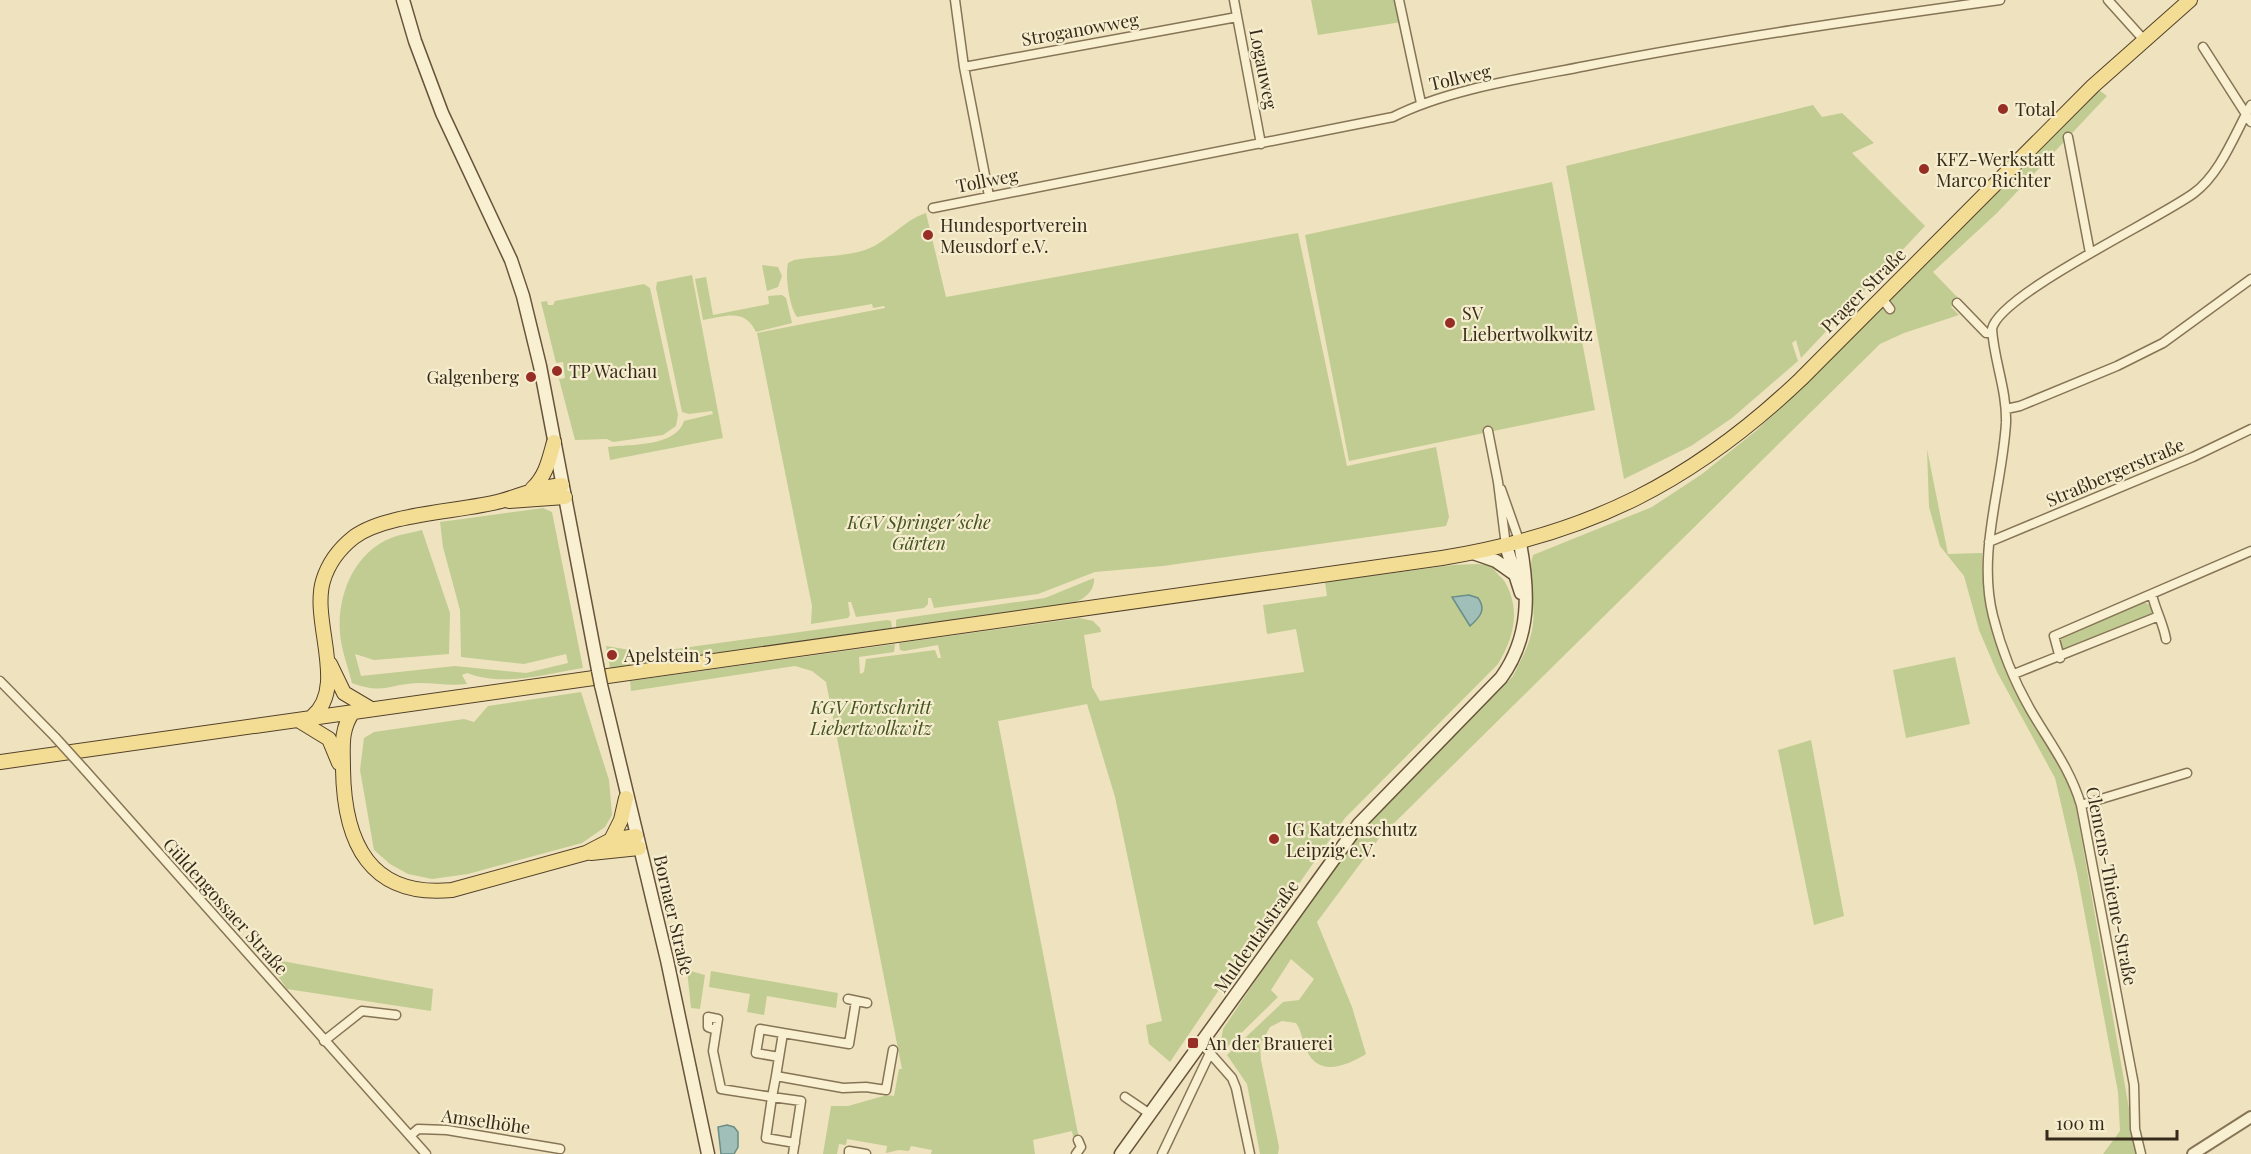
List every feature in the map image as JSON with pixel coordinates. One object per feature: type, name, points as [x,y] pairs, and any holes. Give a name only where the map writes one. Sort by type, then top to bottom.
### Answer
[{"type":"main road","name":"Bornaer Straße","points":[[403,0],[415,41],[442,113],[511,260],[540,366],[601,685],[626,798],[667,960],[708,1154]]},
{"type":"main road","name":"Prager Straße","points":[[0,762],[1473,553],[1577,525],[1643,496],[1714,453],[1776,402],[2093,86],[2190,0]]},
{"type":"main road","points":[[532,489],[547,469],[554,442]]},
{"type":"main road","points":[[501,501],[532,489],[564,491]]},
{"type":"main road","points":[[312,717],[320,711],[326,698],[327,656],[320,608],[323,582],[334,556],[355,536],[378,526],[501,501],[564,491]]},
{"type":"main road","name":"Muldentalstraße","points":[[1513,544],[1514,573],[1525,603]]},
{"type":"main road","name":"Muldentalstraße","points":[[1121,1154],[1150,1114],[1206,1048],[1359,824],[1501,678],[1512,663],[1522,639],[1525,603],[1513,544]]},
{"type":"main road","points":[[1473,553],[1496,561],[1514,573]]},
{"type":"main road","points":[[327,656],[344,693],[371,709]]},
{"type":"main road","points":[[353,712],[343,732],[344,776],[350,821],[362,854],[388,881],[406,888],[430,892],[452,890],[586,853],[638,842]]},
{"type":"main road","points":[[297,720],[329,739],[344,776]]},
{"type":"main road","points":[[611,840],[621,820],[626,798]]},
{"type":"main road","points":[[586,853],[611,840],[638,842]]},
{"type":"street","points":[[955,0],[964,67],[989,196]]},
{"type":"street","name":"Logauweg","points":[[1234,0],[1261,144]]},
{"type":"street","points":[[1399,0],[1421,103]]},
{"type":"street","name":"Tollweg","points":[[933,208],[1394,117],[1421,103],[1550,73],[1679,47],[2000,0]]},
{"type":"street","points":[[2108,0],[2144,40]]},
{"type":"street","name":"Stroganowweg","points":[[964,67],[1237,17]]},
{"type":"street","points":[[2204,47],[2248,118]]},
{"type":"street","points":[[1957,303],[1986,333],[1992,333],[1993,323],[2017,301],[2090,253],[2196,192],[2217,167],[2248,118],[2251,105]]},
{"type":"street","points":[[2068,137],[2090,253]]},
{"type":"street","points":[[2006,409],[2020,406],[2143,354],[2182,331],[2251,279]]},
{"type":"street","points":[[1881,297],[1890,309]]},
{"type":"street","name":"Clemens-Thieme-Straße","points":[[1992,333],[2006,409],[1989,542],[1987,586],[1994,618],[2029,709],[2066,764],[2081,805],[2134,1085],[2135,1129],[2141,1154]]},
{"type":"street","name":"Straßbergerstraße","points":[[1989,542],[2193,457],[2251,429]]},
{"type":"street","name":"Muldentalstraße","points":[[1488,431],[1513,544]]},
{"type":"street","name":"Muldentalstraße","points":[[1498,482],[1513,544]]},
{"type":"street","points":[[2060,658],[2054,636],[2251,551]]},
{"type":"street","points":[[2152,595],[2159,616],[2163,620],[2166,639]]},
{"type":"street","points":[[2014,674],[2060,658],[2159,616]]},
{"type":"street","name":"Güldengossaer Straße","points":[[0,681],[56,737],[426,1154]]},
{"type":"street","points":[[2081,805],[2187,773]]},
{"type":"street","points":[[779,1057],[756,1053],[760,1029],[849,1044],[852,1000],[867,1003]]},
{"type":"street","points":[[324,1041],[362,1011],[396,1015]]},
{"type":"street","points":[[716,1030],[713,1051],[721,1089],[801,1101],[793,1154]]},
{"type":"street","points":[[783,1033],[766,1138],[795,1143]]},
{"type":"street","points":[[1162,1154],[1206,1048],[1232,1078],[1251,1154]]},
{"type":"street","points":[[776,1076],[843,1088],[866,1087],[886,1090],[893,1050]]},
{"type":"street","points":[[1125,1097],[1150,1114]]},
{"type":"street","points":[[2197,1152],[2251,1117]]},
{"type":"street","name":"Amselhöhe","points":[[410,1136],[418,1130],[447,1130],[560,1149]]},
{"type":"street","points":[[849,1154],[849,1151],[866,1154]]},
{"type":"green space","points":[[1311,0],[1398,0],[1402,22],[1318,35]]},
{"type":"green space","points":[[2099,90],[2107,96],[1997,213],[1933,272],[1959,299],[1951,307],[1959,315],[1904,333],[1880,344],[1380,837],[1317,922],[1352,1007],[1366,1054],[1341,1065],[1325,1066],[1311,1058],[1296,1023],[1282,1021],[1270,1027],[1260,1045],[1261,1060],[1279,1147],[1278,1154],[1260,1154],[1247,1084],[1227,1055],[1283,1002],[1299,1000],[1314,979],[1291,959],[1271,990],[1278,997],[1224,1050],[1221,1041],[1223,1029],[1297,919],[1378,813],[1513,676],[1532,631],[1534,615],[1530,572],[1533,555],[1652,507],[1702,474],[1757,430],[1881,308],[1893,307],[1890,300]]},
{"type":"green space","points":[[1813,105],[1822,117],[1842,113],[1874,143],[1852,153],[1925,226],[1801,358],[1796,340],[1792,343],[1798,361],[1732,418],[1691,446],[1624,479],[1566,166]]},
{"type":"green space","name":"SV Liebertwolkwitz","points":[[1552,182],[1595,410],[1349,461],[1305,235]]},
{"type":"green space","name":"KGV Springer´sche Gärten","points":[[926,213],[946,297],[1298,233],[1347,466],[1436,447],[1449,517],[1446,526],[1163,566],[1095,572],[1038,594],[934,608],[931,598],[928,598],[928,604],[924,608],[856,617],[851,602],[848,602],[850,615],[848,618],[811,624],[812,606],[757,333],[885,308],[884,306],[873,308],[872,304],[797,317],[788,291],[788,263],[794,260],[865,250]]},
{"type":"green space","points":[[762,265],[778,267],[782,276],[778,287],[767,291]]},
{"type":"green space","points":[[692,275],[723,438],[610,460],[608,447],[663,440],[672,436],[684,421],[713,414],[712,411],[689,414],[682,412],[656,288],[657,282]]},
{"type":"green space","points":[[706,277],[713,315],[769,304],[768,296],[782,295],[786,298],[792,323],[756,332],[752,324],[740,317],[727,316],[703,320],[695,279]]},
{"type":"green space","points":[[644,284],[650,288],[678,415],[676,426],[663,435],[613,442],[607,439],[575,440],[559,379],[565,378],[563,362],[556,363],[541,302],[547,301],[548,305],[553,305],[555,301]]},
{"type":"green space","points":[[1927,449],[1948,554],[1982,553],[1988,608],[2002,662],[2017,696],[2055,757],[2074,796],[2137,1154],[2103,1154],[2120,1131],[2118,1092],[2077,873],[2055,778],[1997,672],[1979,630],[1964,576],[1940,546],[1929,507]]},
{"type":"green space","points":[[543,508],[552,512],[583,668],[510,679],[495,679],[467,673],[462,675],[467,684],[461,685],[418,683],[379,689],[352,683],[340,633],[342,604],[350,577],[367,554],[378,545],[395,537],[422,530],[450,613],[449,654],[374,660],[355,654],[361,676],[455,666],[526,673],[568,663],[566,654],[524,664],[461,657],[460,610],[443,547],[440,522]]},
{"type":"green space","name":"KGV Fortschritt Liebertwolkwitz","points":[[1453,565],[1493,566],[1511,594],[1513,625],[1508,645],[1498,664],[1345,818],[1230,982],[1225,981],[1170,1062],[1149,1044],[1146,1025],[1162,1021],[1115,797],[1087,704],[998,721],[1079,1139],[1074,1140],[1072,1131],[1033,1140],[1035,1154],[931,1154],[932,1150],[911,1146],[909,1151],[899,1150],[886,1153],[887,1146],[847,1139],[846,1145],[839,1144],[837,1154],[823,1154],[831,1106],[848,1106],[887,1095],[894,1096],[899,1069],[902,1069],[826,682],[812,671],[795,666],[631,691],[630,681],[895,644],[894,652],[859,657],[860,674],[864,672],[866,659],[935,650],[938,658],[941,658],[938,645],[904,651],[900,650],[899,643],[1080,618],[1093,621],[1101,632],[1084,635],[1092,687],[1100,701],[1304,672],[1296,629],[1267,634],[1263,605],[1327,596],[1325,582]]},
{"type":"green space","points":[[1094,578],[1093,587],[1087,595],[1071,604],[896,628],[898,619],[1045,598]]},
{"type":"green space","points":[[2144,602],[2152,606],[2152,615],[2062,653],[2056,638]]},
{"type":"green space","points":[[891,621],[892,628],[610,668],[606,646],[642,652],[661,651]]},
{"type":"green space","points":[[1955,657],[1970,724],[1906,738],[1893,670]]},
{"type":"green space","points":[[581,692],[609,780],[612,815],[605,827],[582,843],[468,874],[432,879],[408,874],[390,864],[374,850],[360,770],[364,738],[374,732],[464,719],[474,722],[488,706]]},
{"type":"green space","points":[[1811,740],[1844,916],[1814,925],[1778,750]]},
{"type":"green space","points":[[266,958],[433,989],[431,1011],[287,989]]},
{"type":"green space","points":[[687,970],[705,975],[700,1009],[691,1008]]},
{"type":"green space","points":[[711,971],[838,993],[836,1008],[767,996],[764,1015],[747,1012],[750,994],[709,987]]},
{"type":"water","points":[[1469,595],[1478,598],[1482,606],[1479,617],[1470,626],[1452,597]]},
{"type":"water","points":[[727,1125],[734,1127],[738,1132],[738,1147],[734,1154],[721,1154],[718,1127]]},
{"type":"place","name":"Total","points":[[2003,109]]},
{"type":"place","name":"KFZ-Werkstatt Marco Richter","points":[[1924,169]]},
{"type":"place","name":"Hundesportverein Meusdorf e.V.","points":[[928,235]]},
{"type":"place","name":"SV Liebertwolkwitz","points":[[1450,323]]},
{"type":"place","name":"TP Wachau","points":[[557,371]]},
{"type":"place","name":"Galgenberg","points":[[531,377]]},
{"type":"place","name":"Apelstein 5","points":[[612,655]]},
{"type":"place","name":"IG Katzenschutz Leipzig e.V.","points":[[1274,839]]},
{"type":"place","name":"An der Brauerei","points":[[1193,1043]]}]
